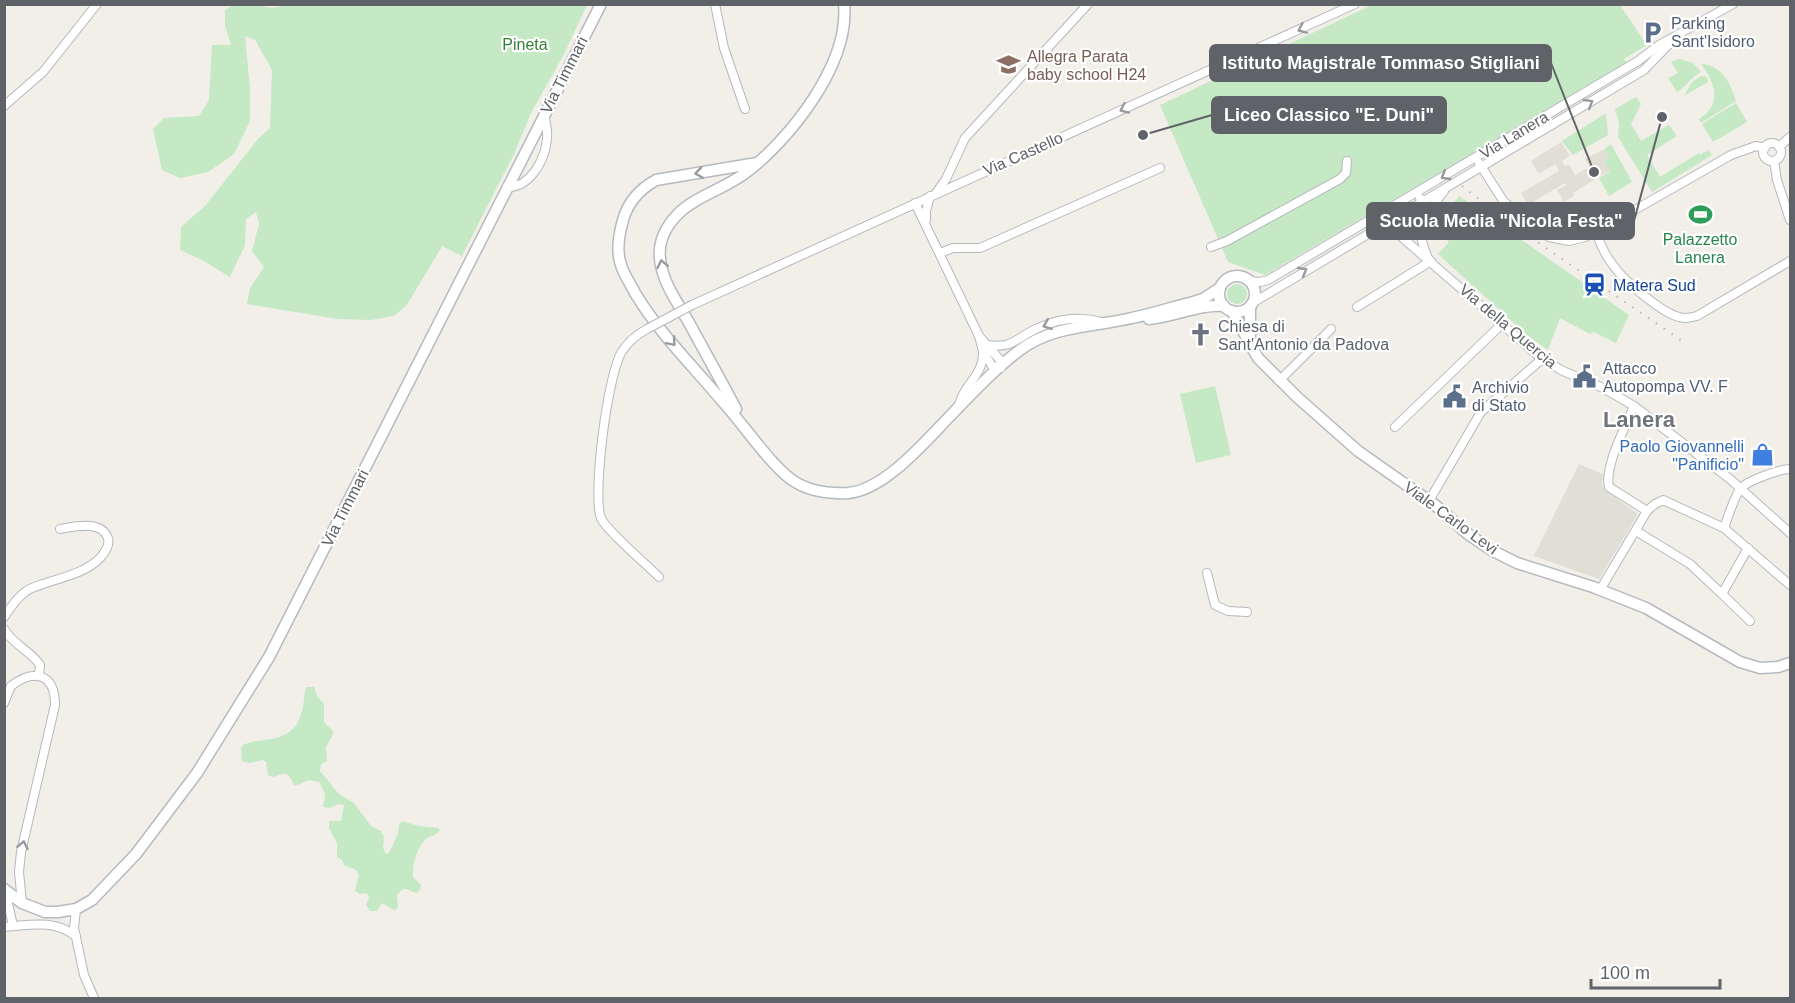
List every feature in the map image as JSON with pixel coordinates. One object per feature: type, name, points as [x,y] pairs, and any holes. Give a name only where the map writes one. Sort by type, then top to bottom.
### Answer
[{"type":"main road","name":"Via Timmari","points":[[76,909],[92,900],[136,854],[197,773],[269,657],[601,4]]},
{"type":"main road","points":[[837,4],[839,29],[837,50]]},
{"type":"main road","points":[[746,427],[672,293],[660,258],[663,234],[680,212],[744,174],[778,145],[817,95],[844,30],[844,4]]},
{"type":"main road","points":[[757,163],[656,180],[643,187],[626,211],[618,244],[620,262],[625,277],[658,327],[746,427],[779,469],[793,481],[810,488],[828,493],[850,493],[866,489],[881,480],[908,458],[1020,350],[1052,333],[1104,322],[1159,318],[1205,307],[1242,311],[1252,304]]},
{"type":"main road","points":[[1130,319],[1203,299],[1220,288],[1225,280],[1233,276],[1243,276],[1251,281],[1256,293],[1252,304],[1250,342]]},
{"type":"main road","points":[[1220,288],[1220,298],[1228,309]]},
{"type":"main road","name":"Viale Carlo Levi","points":[[1228,309],[1258,358],[1280,381],[1358,450],[1493,551],[1517,563],[1600,590],[1646,608],[1740,662],[1760,668],[1778,667],[1791,663]]},
{"type":"main road","points":[[6,891],[22,903],[45,912],[76,909]]},
{"type":"street","points":[[4,106],[43,72],[97,4]]},
{"type":"street","points":[[715,4],[724,48],[745,109]]},
{"type":"street","points":[[926,222],[926,211],[933,195],[950,172],[965,138],[1088,4]]},
{"type":"street","name":"Via Castello","points":[[659,577],[604,522],[599,507],[600,444],[615,372],[621,351],[636,335],[692,305],[915,202],[1355,4]]},
{"type":"street","name":"Via Lanera","points":[[1251,281],[1268,280],[1638,61],[1659,45],[1733,4]]},
{"type":"street","name":"Via Lanera","points":[[1252,304],[1644,70],[1675,38]]},
{"type":"street","points":[[507,186],[520,185],[529,179],[536,169],[548,138],[544,114]]},
{"type":"street","points":[[1779,147],[1791,137]]},
{"type":"street","points":[[1774,161],[1766,159],[1763,154],[1765,148],[1771,144],[1779,147]]},
{"type":"street","points":[[1475,158],[1504,202],[1549,237],[1569,241],[1578,240],[1596,232],[1731,155],[1756,146],[1765,148]]},
{"type":"street","points":[[1774,161],[1780,155],[1779,147]]},
{"type":"street","points":[[1211,247],[1227,241],[1340,179],[1346,173],[1347,161]]},
{"type":"street","points":[[1774,161],[1777,180],[1791,220]]},
{"type":"street","points":[[940,253],[953,248],[980,248],[1160,168]]},
{"type":"street","name":"Via Lanera","points":[[1397,233],[1425,216],[1448,186]]},
{"type":"street","points":[[1357,307],[1430,260],[1423,245],[1421,232],[1425,211],[1422,201],[1414,194]]},
{"type":"street","points":[[915,202],[992,366],[1001,368]]},
{"type":"street","points":[[1387,210],[1387,222]]},
{"type":"street","name":"Via della Quercia","points":[[1387,222],[1542,359],[1563,371],[1603,388],[1634,406],[1741,489],[1791,533]]},
{"type":"street","points":[[1596,232],[1601,247],[1614,267],[1636,288],[1677,317],[1687,319],[1697,316],[1791,261]]},
{"type":"street","points":[[984,348],[1005,346],[1036,329],[1059,320],[1090,319],[1104,322]]},
{"type":"street","points":[[1395,427],[1503,323]]},
{"type":"street","points":[[1280,381],[1331,329]]},
{"type":"street","points":[[959,407],[962,394],[980,369],[984,348]]},
{"type":"street","points":[[1429,501],[1481,412],[1542,359]]},
{"type":"street","points":[[1634,406],[1611,464],[1608,480],[1609,487],[1647,511]]},
{"type":"street","points":[[1724,528],[1741,489],[1749,483],[1783,469],[1791,469]]},
{"type":"street","points":[[1600,590],[1647,511],[1655,504],[1664,501],[1724,528],[1791,585]]},
{"type":"street","points":[[4,617],[26,591],[83,570],[100,558],[108,547],[107,534],[100,528],[87,526],[60,529]]},
{"type":"street","points":[[1636,531],[1690,564],[1750,621]]},
{"type":"street","points":[[1722,594],[1748,548]]},
{"type":"street","points":[[1207,573],[1215,605],[1228,611],[1247,612]]},
{"type":"street","points":[[4,629],[26,652],[34,656],[40,665],[40,676]]},
{"type":"street","points":[[4,703],[11,686],[30,676],[40,676],[53,687],[55,693],[55,705],[21,852],[19,872],[22,903]]},
{"type":"street","points":[[6,891],[9,927],[56,924],[76,936]]},
{"type":"street","points":[[76,909],[74,928],[84,975],[94,999]]},
{"type":"shaded area","points":[[1561,142],[1570,156],[1562,161],[1565,166],[1569,164],[1575,175],[1590,167],[1585,159],[1604,149],[1609,156],[1604,160],[1610,170],[1573,193],[1574,196],[1564,202],[1557,190],[1566,185],[1565,183],[1528,205],[1521,193],[1559,171],[1555,164],[1539,174],[1531,161]]},
{"type":"shaded area","points":[[1579,464],[1603,474],[1602,486],[1638,514],[1599,579],[1534,556]]},
{"type":"green space","name":"Pineta","points":[[233,5],[258,5],[272,8],[286,5],[587,5],[564,54],[531,113],[514,154],[462,256],[442,246],[407,305],[394,316],[371,320],[338,319],[247,304],[250,288],[264,267],[252,251],[259,224],[256,212],[246,219],[245,245],[230,277],[180,250],[181,227],[205,206],[258,139],[270,128],[272,70],[255,40],[245,36],[250,89],[250,121],[234,154],[208,172],[180,178],[162,170],[153,129],[164,118],[199,116],[209,100],[212,45],[231,45],[225,25],[225,10]]},
{"type":"green space","points":[[1372,5],[1620,5],[1647,45],[1624,59],[1629,65],[1510,131],[1265,275],[1228,262],[1160,105]]},
{"type":"green space","points":[[1679,59],[1693,63],[1701,72],[1677,92],[1668,78],[1678,73],[1671,62]]},
{"type":"green space","points":[[1701,64],[1720,71],[1728,82],[1736,101],[1701,123],[1699,119],[1711,107],[1714,93],[1710,78]]},
{"type":"green space","points":[[1701,76],[1707,77],[1708,82],[1684,96],[1692,82]]},
{"type":"green space","points":[[1636,97],[1641,104],[1631,124],[1641,141],[1669,125],[1677,136],[1647,155],[1660,177],[1699,153],[1700,155],[1708,150],[1712,155],[1652,192],[1618,137],[1619,124],[1615,109]]},
{"type":"green space","points":[[1736,103],[1747,122],[1713,142],[1702,124]]},
{"type":"green space","points":[[1606,113],[1608,135],[1573,155],[1562,141]]},
{"type":"green space","points":[[1611,144],[1632,182],[1609,196],[1599,178],[1610,171],[1604,160],[1609,156],[1604,149]]},
{"type":"green space","points":[[1459,196],[1629,315],[1616,343],[1594,332],[1590,334],[1560,318],[1548,350],[1527,335],[1438,254],[1449,242],[1436,227]]},
{"type":"green space","points":[[1237,284],[1244,287],[1247,294],[1244,301],[1237,304],[1230,301],[1227,294],[1230,287]]},
{"type":"green space","points":[[1215,386],[1231,455],[1196,463],[1180,394]]},
{"type":"green space","points":[[307,687],[314,687],[317,696],[324,704],[324,722],[334,732],[326,747],[327,761],[321,764],[320,771],[339,794],[354,803],[371,826],[381,831],[386,854],[389,853],[402,821],[440,830],[424,841],[415,858],[413,877],[421,888],[417,893],[405,889],[400,891],[397,895],[397,909],[394,910],[382,903],[377,911],[370,911],[366,905],[369,898],[367,893],[360,894],[355,891],[359,874],[355,869],[345,866],[337,857],[337,843],[329,828],[329,821],[341,821],[344,805],[323,807],[325,794],[319,782],[309,780],[294,785],[287,774],[274,777],[268,775],[266,762],[263,760],[250,763],[242,761],[241,748],[243,745],[277,738],[292,730],[303,709]]},
{"type":"railway","points":[[1462,186],[1515,227],[1685,343]]},
{"type":"place","name":"Parking Sant'Isidoro","points":[[1653,32]]},
{"type":"place","name":"Allegra Parata baby school H24","points":[[1009,65]]},
{"type":"place","name":"Scuola Media \"Nicola Festa\"","points":[[1662,117]]},
{"type":"place","name":"Liceo Classico \"E. Duni\"","points":[[1143,135]]},
{"type":"place","name":"Istituto Magistrale Tommaso Stigliani","points":[[1594,172]]},
{"type":"place","name":"Palazzetto Lanera","points":[[1700,214]]},
{"type":"place","name":"Matera Sud","points":[[1595,285]]},
{"type":"place","name":"Chiesa di Sant'Antonio da Padova","points":[[1200,335]]},
{"type":"place","name":"Attacco Autopompa VV. F","points":[[1585,377]]},
{"type":"place","name":"Archivio di Stato","points":[[1454,396]]},
{"type":"place","name":"Paolo Giovannelli \"Panificio\"","points":[[1762,455]]},
{"type":"district","name":"Lanera","points":[[1639,419]]}]
